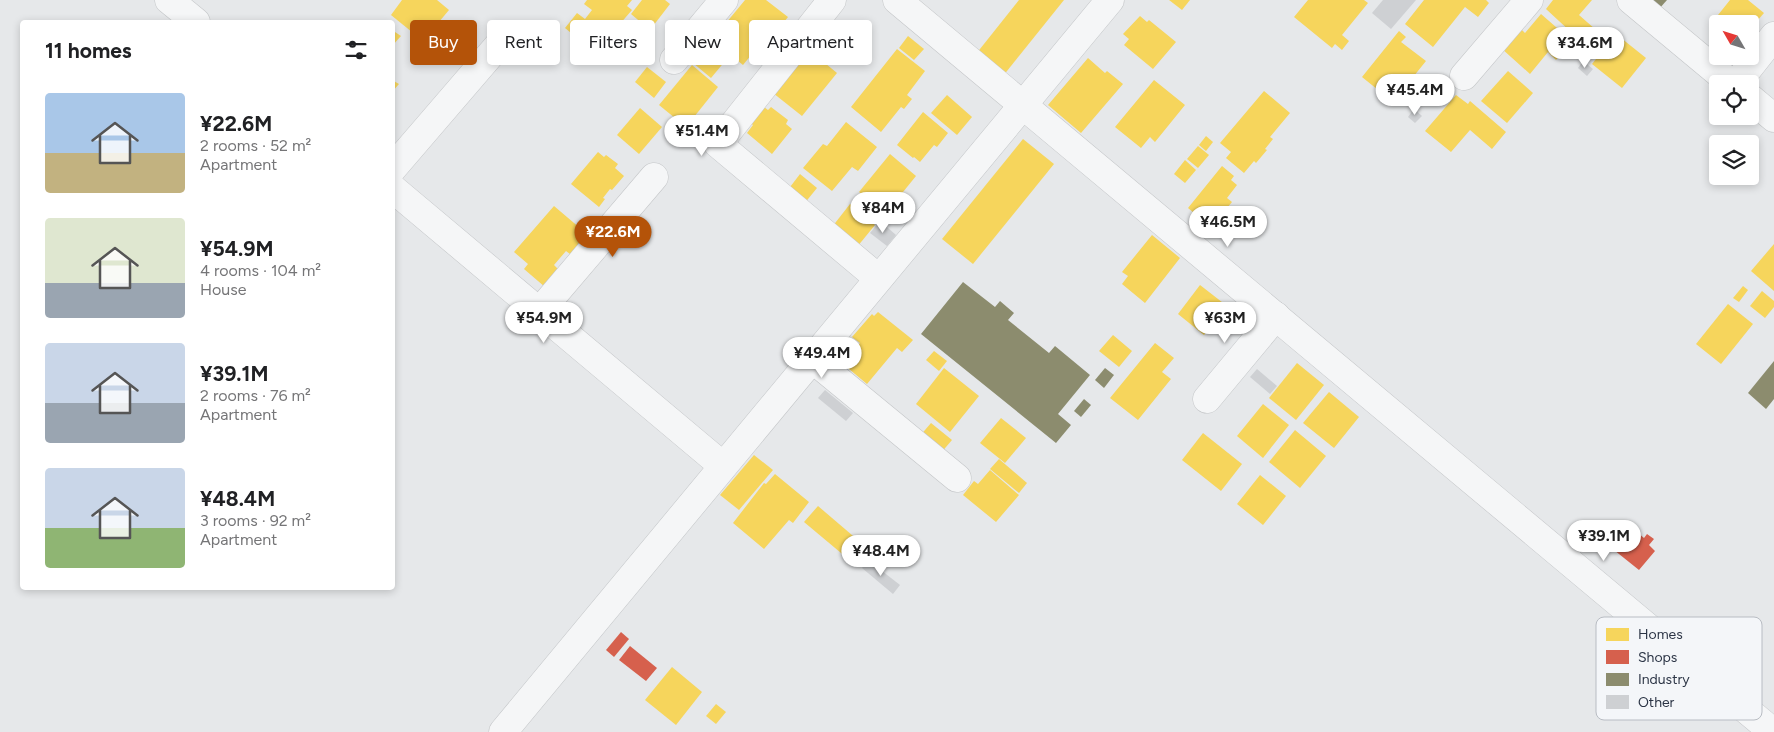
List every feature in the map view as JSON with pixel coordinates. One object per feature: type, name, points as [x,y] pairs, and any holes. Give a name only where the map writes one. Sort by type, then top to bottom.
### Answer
[{"type":"street","points":[[707,20],[724,0]]},
{"type":"street","points":[[832,0],[718,144],[878,278]]},
{"type":"street","points":[[897,0],[1636,617]]},
{"type":"street","points":[[503,732],[1110,0]]},
{"type":"street","points":[[1464,76],[1529,0]]},
{"type":"street","points":[[1631,0],[1723,75]]},
{"type":"street","points":[[174,2],[194,20]]},
{"type":"street","points":[[1742,75],[1774,36]]},
{"type":"street","points":[[395,166],[487,59]]},
{"type":"street","points":[[1759,106],[1774,118]]},
{"type":"street","points":[[539,312],[654,178]]},
{"type":"street","points":[[395,191],[723,466]]},
{"type":"street","points":[[1207,399],[1276,316]]},
{"type":"street","points":[[812,358],[956,478]]},
{"type":"street","points":[[1759,720],[1773,732]]},
{"type":"building: Homes","points":[[402,0],[437,0],[449,10],[441,20],[410,20],[410,30],[391,15]]},
{"type":"building: Homes","points":[[587,0],[632,0],[627,6],[632,10],[623,20],[571,20],[577,13],[585,19],[592,10],[584,4]]},
{"type":"building: Homes","points":[[642,0],[665,0],[670,4],[655,24],[655,20],[638,20],[631,14]]},
{"type":"building: Homes","points":[[745,0],[766,0],[788,17],[786,20],[749,20],[749,58],[743,65],[739,62],[739,20],[728,20]]},
{"type":"building: Homes","points":[[1019,0],[1064,0],[1003,76],[976,54]]},
{"type":"building: Homes","points":[[1169,0],[1190,0],[1182,10]]},
{"type":"building: Homes","points":[[1308,0],[1364,0],[1368,3],[1342,35],[1349,41],[1342,50],[1335,44],[1332,48],[1294,17]]},
{"type":"building: Homes","points":[[1424,0],[1486,0],[1489,3],[1478,17],[1465,7],[1433,47],[1405,24]]},
{"type":"building: Homes","points":[[1553,0],[1592,0],[1579,15],[1595,29],[1585,45],[1546,9]]},
{"type":"building: Homes","points":[[1730,0],[1748,0],[1764,13],[1759,19],[1759,15],[1718,15]]},
{"type":"building: Homes","points":[[1541,14],[1572,41],[1556,60],[1548,52],[1530,74],[1501,48],[1519,27],[1525,33]]},
{"type":"building: Homes","points":[[1140,16],[1147,22],[1149,20],[1176,42],[1153,69],[1124,45],[1129,39],[1123,34]]},
{"type":"building: Homes","points":[[570,22],[570,32],[565,28]]},
{"type":"building: Homes","points":[[1399,31],[1406,37],[1401,42],[1426,61],[1393,102],[1362,77]]},
{"type":"building: Homes","points":[[395,32],[401,36],[395,43]]},
{"type":"building: Homes","points":[[1616,34],[1646,58],[1622,88],[1592,64]]},
{"type":"building: Homes","points":[[908,36],[924,49],[914,60],[899,48]]},
{"type":"building: Homes","points":[[897,49],[925,71],[907,95],[912,99],[904,109],[901,107],[881,132],[851,107]]},
{"type":"building: Homes","points":[[1088,58],[1105,73],[1107,71],[1123,84],[1081,133],[1048,105]]},
{"type":"building: Homes","points":[[692,65],[718,87],[686,127],[659,105]]},
{"type":"building: Homes","points":[[695,65],[722,65],[711,78]]},
{"type":"building: Homes","points":[[795,65],[827,65],[837,73],[802,116],[773,93]]},
{"type":"building: Homes","points":[[647,67],[666,82],[654,98],[635,82]]},
{"type":"building: Homes","points":[[1508,71],[1533,93],[1507,123],[1481,101]]},
{"type":"building: Homes","points":[[1154,80],[1185,105],[1155,142],[1150,137],[1141,148],[1115,127]]},
{"type":"building: Homes","points":[[1264,91],[1290,113],[1270,137],[1273,139],[1265,149],[1267,150],[1244,173],[1226,158],[1231,152],[1220,143]]},
{"type":"building: Homes","points":[[947,95],[972,117],[957,135],[931,113]]},
{"type":"building: Homes","points":[[1456,95],[1468,104],[1470,101],[1506,132],[1492,149],[1470,130],[1451,152],[1425,131]]},
{"type":"building: Homes","points":[[760,104],[768,110],[771,107],[788,120],[786,124],[792,129],[772,154],[747,133],[753,125],[747,120]]},
{"type":"building: Homes","points":[[640,108],[662,127],[639,154],[617,135]]},
{"type":"building: Homes","points":[[923,112],[948,133],[937,147],[934,145],[920,162],[897,145]]},
{"type":"building: Homes","points":[[846,122],[877,147],[858,171],[852,167],[832,191],[803,168],[823,144],[827,146]]},
{"type":"building: Homes","points":[[1206,136],[1213,142],[1206,151],[1199,145]]},
{"type":"building: Homes","points":[[1023,139],[1054,164],[973,264],[942,239]]},
{"type":"building: Homes","points":[[1198,146],[1209,155],[1198,168],[1187,159]]},
{"type":"building: Homes","points":[[598,152],[604,157],[606,155],[618,164],[615,168],[624,176],[612,190],[610,189],[599,207],[571,184]]},
{"type":"building: Homes","points":[[890,154],[916,176],[886,213],[859,192]]},
{"type":"building: Homes","points":[[1185,160],[1196,170],[1185,183],[1174,174]]},
{"type":"building: Homes","points":[[1222,166],[1234,176],[1231,180],[1237,185],[1227,198],[1232,202],[1211,227],[1188,208]]},
{"type":"building: Homes","points":[[800,174],[817,188],[804,204],[787,191]]},
{"type":"building: Homes","points":[[850,204],[875,225],[857,247],[832,227]]},
{"type":"building: Homes","points":[[554,206],[587,234],[570,254],[566,251],[554,265],[559,270],[545,287],[524,269],[528,264],[514,252]]},
{"type":"building: Homes","points":[[1152,235],[1180,258],[1145,303],[1122,284],[1128,276],[1122,272]]},
{"type":"building: Homes","points":[[1774,244],[1774,291],[1751,271]]},
{"type":"building: Homes","points":[[1200,285],[1227,306],[1204,335],[1178,314]]},
{"type":"building: Homes","points":[[1743,286],[1748,290],[1739,302],[1733,298]]},
{"type":"building: Homes","points":[[1762,291],[1774,301],[1774,307],[1765,318],[1750,306]]},
{"type":"building: Homes","points":[[1728,304],[1753,324],[1721,364],[1696,344]]},
{"type":"building: Homes","points":[[878,312],[913,340],[902,352],[897,348],[867,384],[843,364],[860,343],[852,337],[872,314],[874,316]]},
{"type":"building: Homes","points":[[1113,335],[1132,351],[1119,367],[1099,351]]},
{"type":"building: Homes","points":[[1155,343],[1174,358],[1162,372],[1171,379],[1138,420],[1110,398]]},
{"type":"building: Homes","points":[[934,351],[947,361],[939,371],[926,360]]},
{"type":"building: Homes","points":[[1297,363],[1324,385],[1296,420],[1269,398]]},
{"type":"building: Homes","points":[[944,368],[979,396],[950,432],[916,404]]},
{"type":"building: Homes","points":[[1329,392],[1359,417],[1334,448],[1303,423]]},
{"type":"building: Homes","points":[[1263,404],[1289,425],[1263,458],[1237,436]]},
{"type":"building: Homes","points":[[1001,418],[1026,438],[1005,463],[980,443]]},
{"type":"building: Homes","points":[[931,423],[952,440],[940,454],[919,437]]},
{"type":"building: Homes","points":[[1295,430],[1326,456],[1300,488],[1269,462]]},
{"type":"building: Homes","points":[[1203,433],[1242,464],[1221,491],[1182,460]]},
{"type":"building: Homes","points":[[754,455],[773,470],[739,510],[720,495]]},
{"type":"building: Homes","points":[[999,459],[1027,483],[1019,493],[990,469]]},
{"type":"building: Homes","points":[[990,470],[1019,495],[996,522],[963,495],[974,481],[978,484]]},
{"type":"building: Homes","points":[[775,474],[809,502],[793,523],[789,520],[764,549],[733,523],[764,483],[766,484]]},
{"type":"building: Homes","points":[[1260,475],[1286,496],[1263,525],[1237,504]]},
{"type":"building: Homes","points":[[818,506],[866,547],[853,563],[804,522]]},
{"type":"building: Homes","points":[[672,667],[702,692],[676,725],[645,700]]},
{"type":"building: Homes","points":[[716,704],[726,712],[716,724],[706,716]]},
{"type":"building: Shops","points":[[1632,528],[1644,538],[1647,534],[1654,539],[1649,545],[1655,551],[1639,570],[1614,550]]},
{"type":"building: Shops","points":[[621,632],[629,639],[614,657],[606,650]]},
{"type":"building: Shops","points":[[630,646],[657,668],[646,681],[619,660]]},
{"type":"building: Industry","points":[[1645,0],[1667,0],[1659,9]]},
{"type":"building: Industry","points":[[963,282],[995,307],[1000,301],[1014,313],[1008,320],[1049,353],[1055,346],[1090,375],[1058,414],[1071,425],[1056,443],[921,334]]},
{"type":"building: Industry","points":[[1774,361],[1774,399],[1766,409],[1748,393]]},
{"type":"building: Industry","points":[[1105,368],[1114,375],[1104,388],[1095,380]]},
{"type":"building: Industry","points":[[1084,399],[1091,405],[1081,417],[1074,411]]},
{"type":"building: Other","points":[[1383,0],[1416,0],[1391,29],[1372,13]]},
{"type":"building: Other","points":[[1583,61],[1593,69],[1587,76],[1578,68]]},
{"type":"building: Other","points":[[1414,109],[1422,116],[1415,123],[1408,117]]},
{"type":"building: Other","points":[[880,221],[896,235],[887,246],[870,233]]},
{"type":"building: Other","points":[[1257,369],[1277,386],[1270,394],[1250,377]]},
{"type":"building: Other","points":[[825,390],[853,413],[846,421],[818,398]]},
{"type":"building: Other","points":[[868,560],[900,585],[893,594],[862,568]]}]
